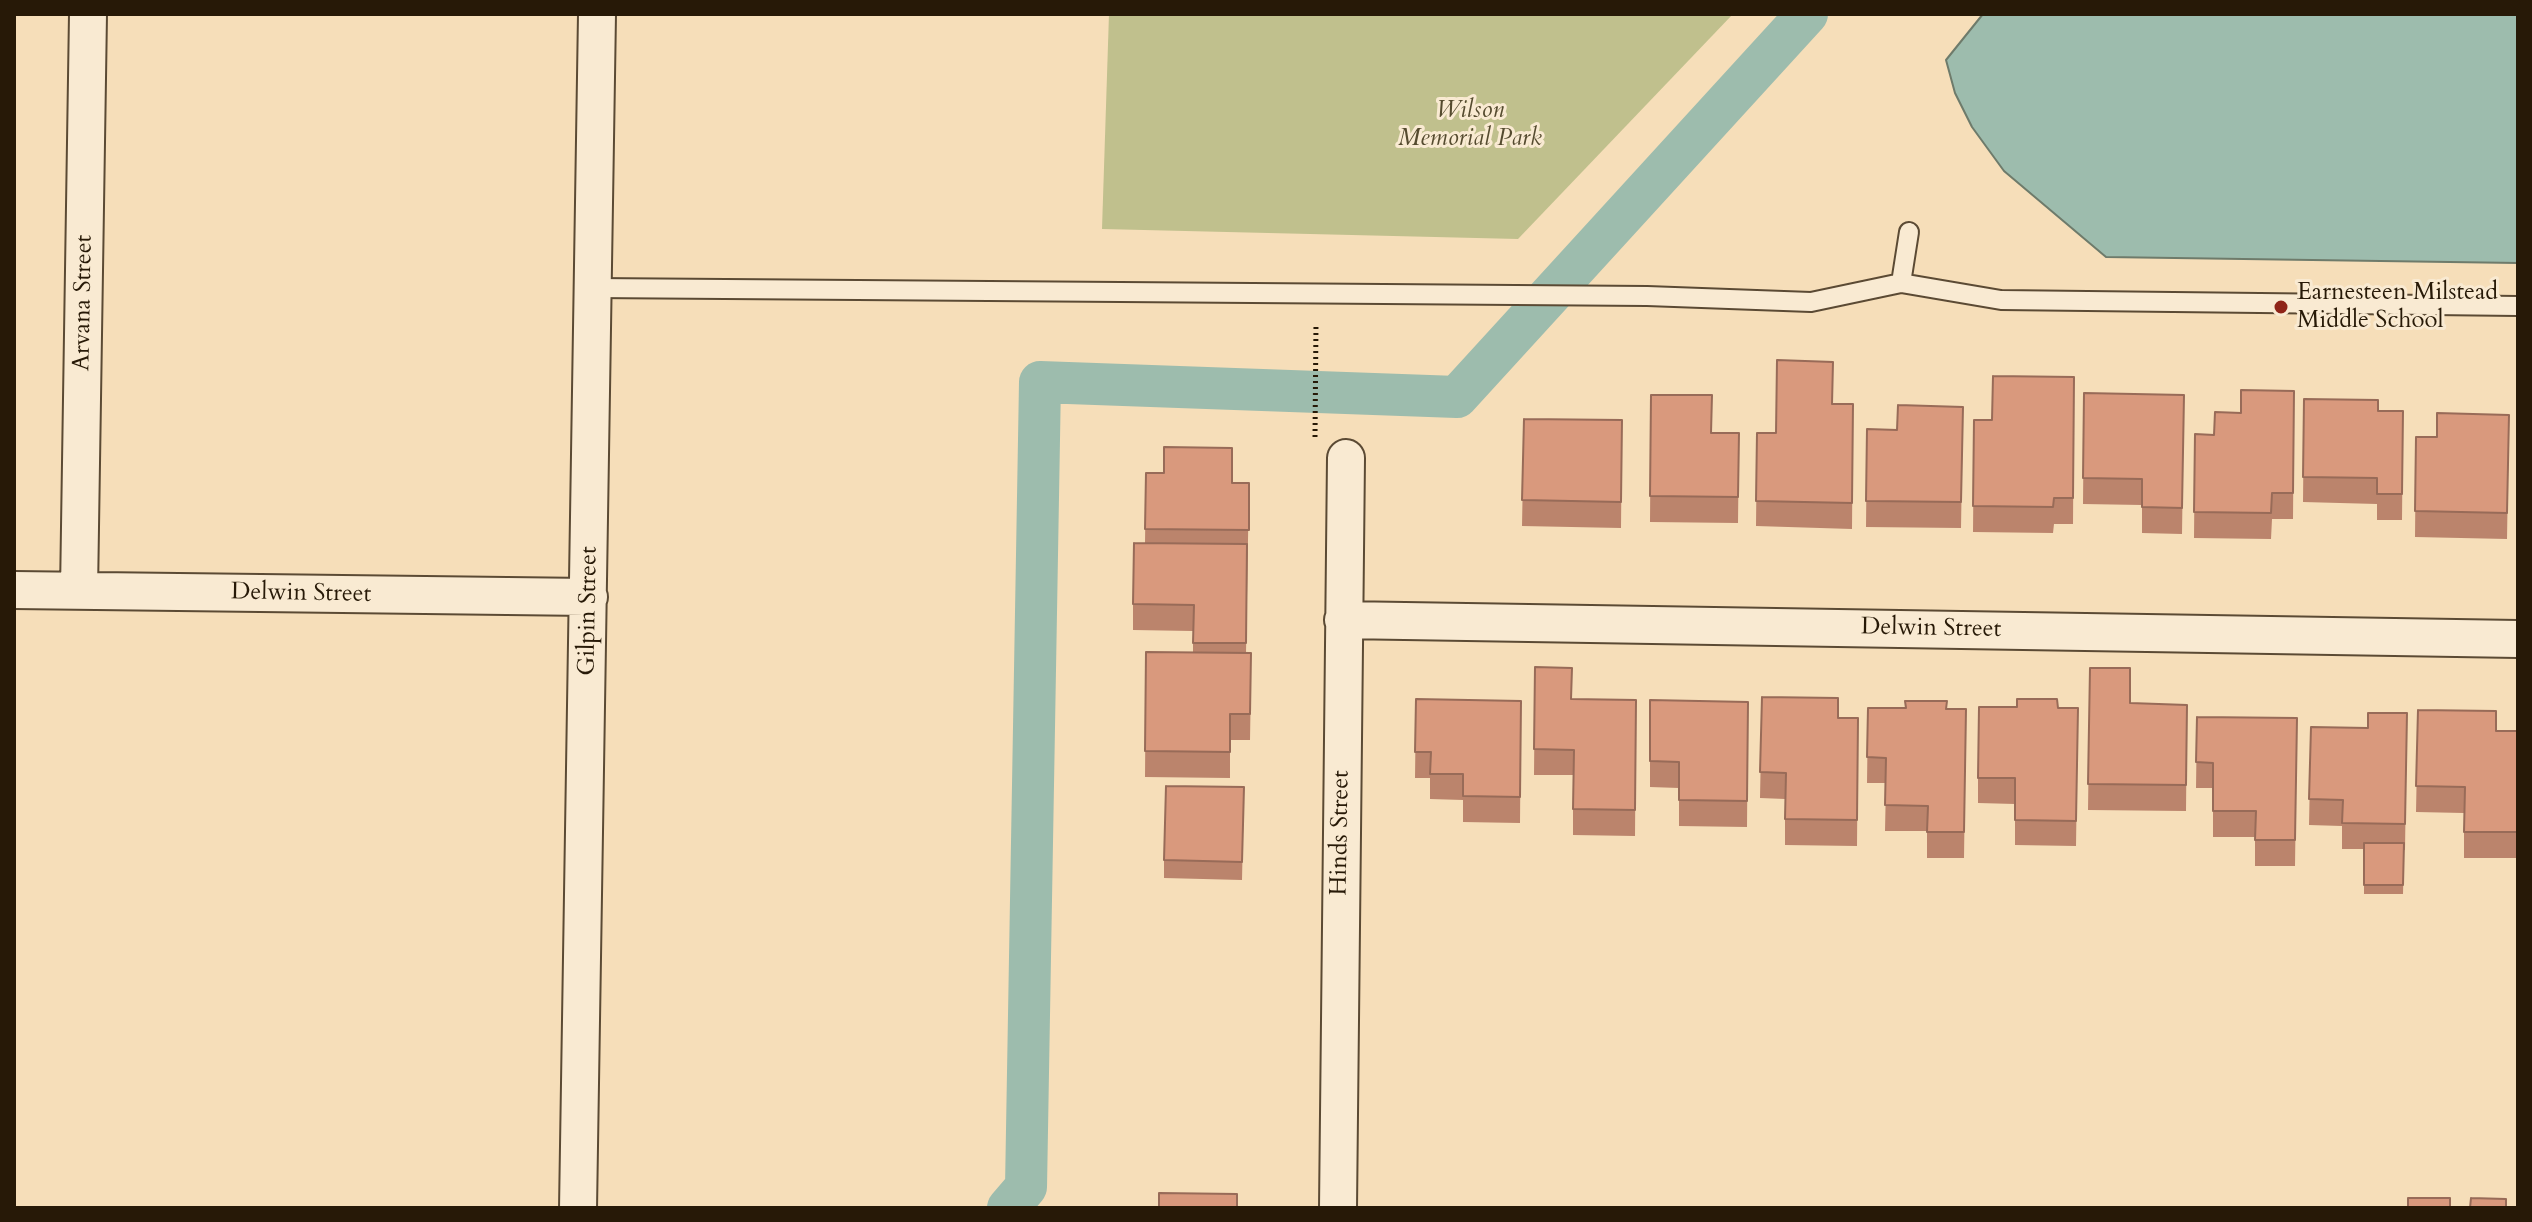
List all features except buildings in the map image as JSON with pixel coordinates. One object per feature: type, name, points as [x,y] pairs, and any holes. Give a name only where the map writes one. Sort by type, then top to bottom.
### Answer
[{"type":"street","name":"Arvana Street","points":[[79,591],[88,14]]},
{"type":"street","name":"Gilpin Street","points":[[578,1198],[597,14]]},
{"type":"street","name":"Hinds Street","points":[[1338,1208],[1346,458]]},
{"type":"street","name":"Delwin Street","points":[[14,590],[589,597]]},
{"type":"street","name":"Delwin Street","points":[[1343,620],[2518,639]]},
{"type":"lane","points":[[1901,283],[1909,232]]},
{"type":"lane","points":[[594,288],[1647,296],[1811,302],[1901,283],[2001,300],[2518,306]]},
{"type":"path","points":[[1315,423],[1316,357]]},
{"type":"green space","name":"Wilson Memorial Park","points":[[1109,14],[1733,14],[1518,239],[1102,229]]},
{"type":"shaded area","points":[[1983,14],[2518,14],[2518,263],[2106,257],[2004,171],[1972,127],[1955,93],[1946,60]]},
{"type":"waterway","points":[[1008,1208],[1026,1187],[1040,382],[1457,397],[1807,14]]},
{"type":"place","name":"Earnesteen Milstead Middle School","points":[[2281,307]]}]
